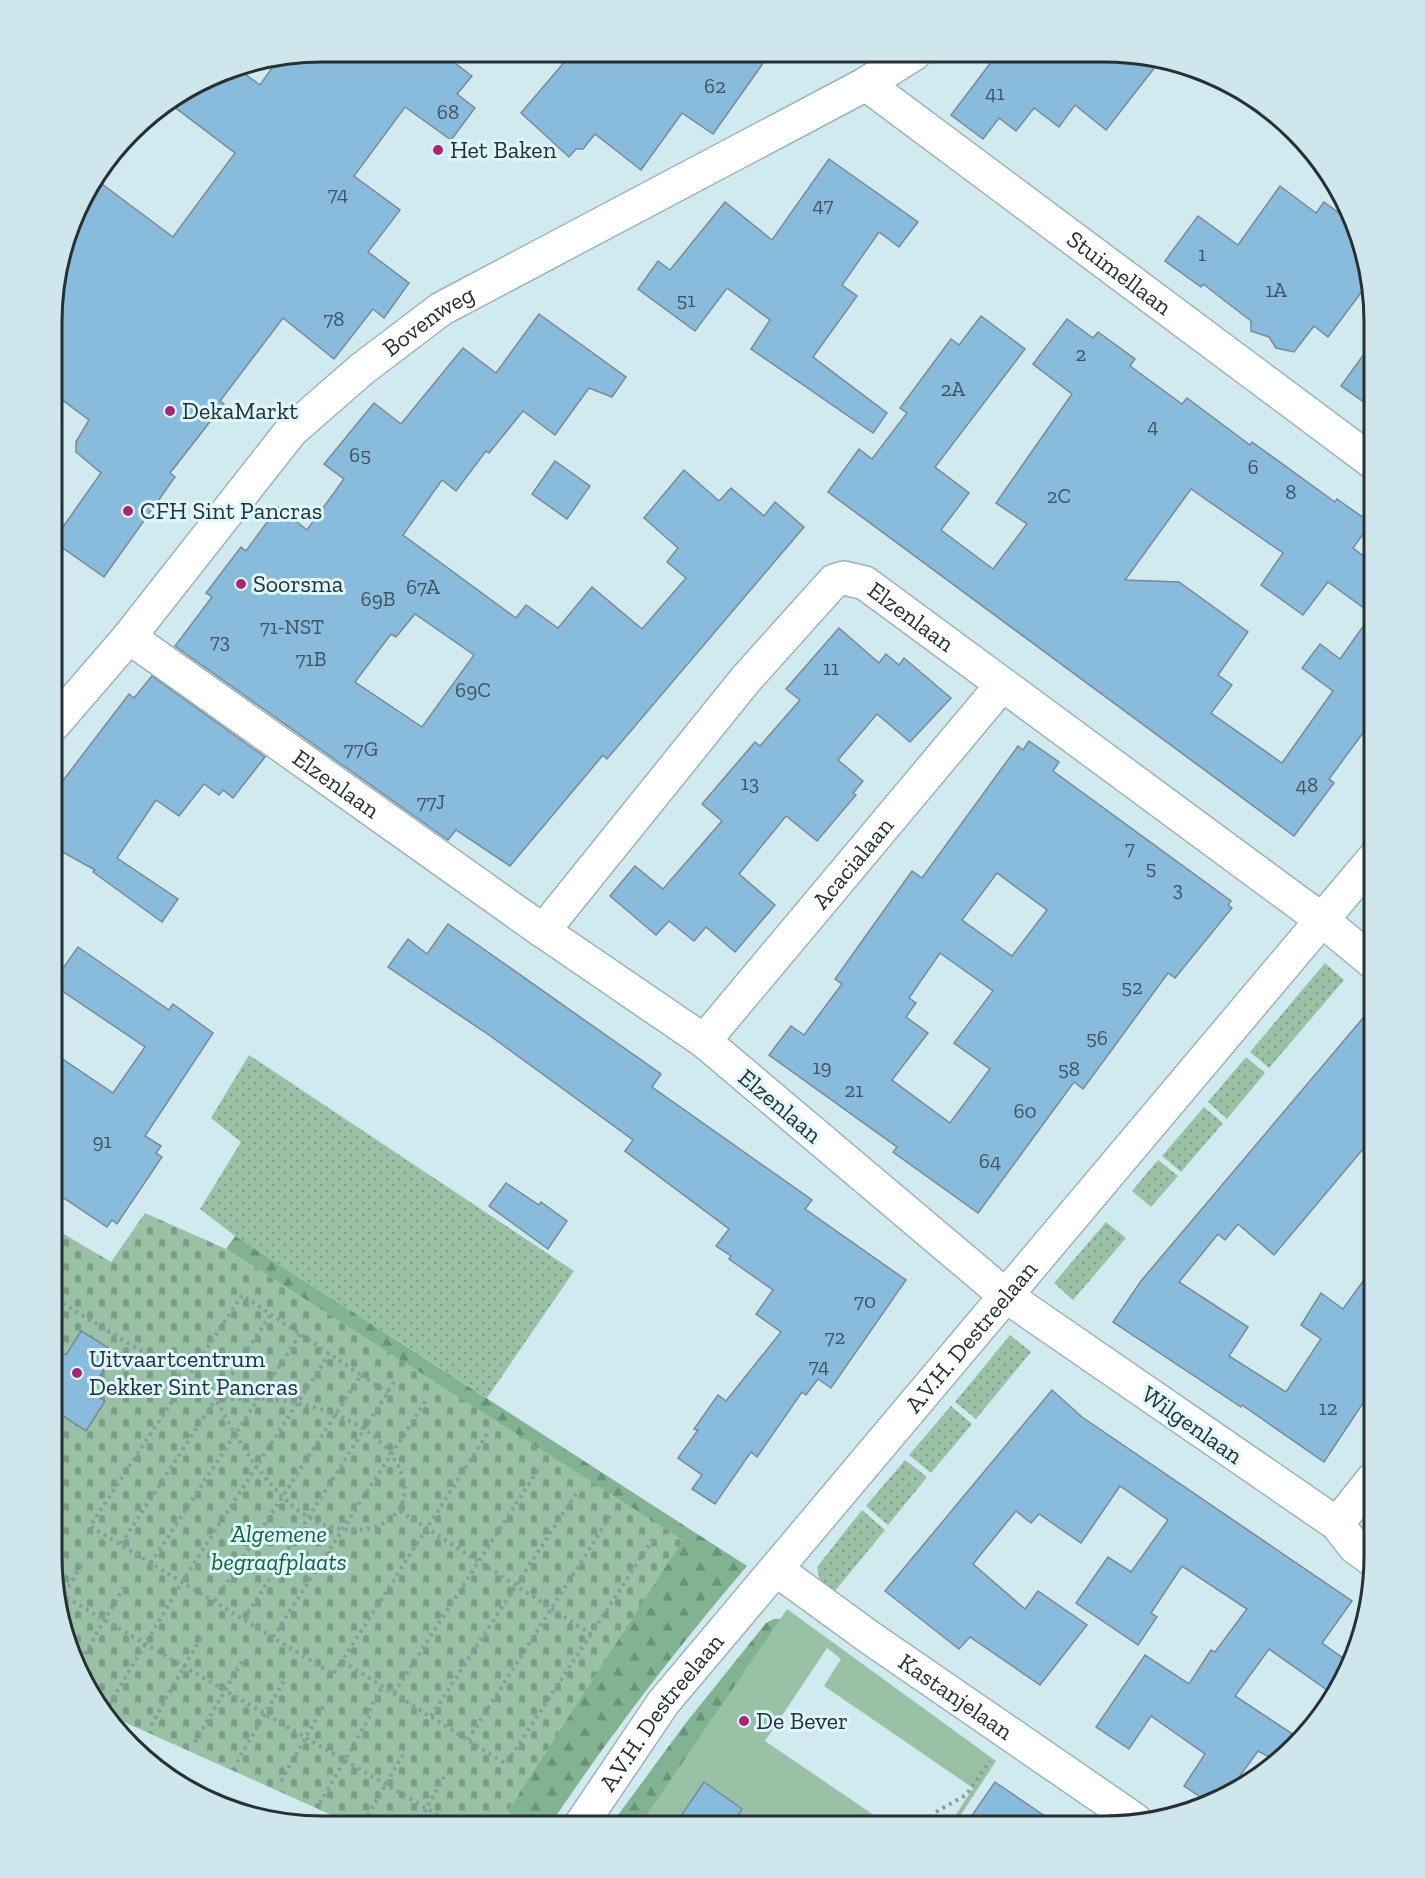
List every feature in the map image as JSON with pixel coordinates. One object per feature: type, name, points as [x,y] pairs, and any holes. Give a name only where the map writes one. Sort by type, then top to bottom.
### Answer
[{"type":"street","name":"Bovenweg","points":[[62,714],[129,637],[291,431],[370,362],[441,309],[866,84],[901,62]]},
{"type":"street","name":"Stuimellaan","points":[[866,84],[1364,456]]},
{"type":"street","name":"Elzenlaan","points":[[543,931],[746,679],[834,581],[844,578],[865,583],[1322,920]]},
{"type":"street","name":"Elzenlaan","points":[[129,637],[543,931],[704,1041],[1006,1296]]},
{"type":"street","name":"Acacialaan","points":[[704,1041],[1002,685]]},
{"type":"street","name":"A.V.H. Destreelaan","points":[[587,1816],[663,1704],[1364,870]]},
{"type":"street","points":[[1322,920],[1364,955]]},
{"type":"street","name":"Wilgenlaan","points":[[1006,1296],[1336,1524],[1355,1547],[1364,1554]]},
{"type":"street","points":[[1336,1524],[1364,1490]]},
{"type":"street","name":"Kastanjelaan","points":[[777,1570],[1128,1815]]},
{"type":"path","points":[[388,1393],[242,1295],[185,1378],[90,1526],[333,1674],[487,1434]]},
{"type":"path","points":[[62,1307],[64,1304],[215,1397],[257,1466],[282,1497],[309,1517],[352,1532],[380,1527],[399,1510],[405,1487],[402,1473],[379,1440],[364,1430],[316,1407],[259,1398],[215,1397]]},
{"type":"path","points":[[121,1544],[271,1314]]},
{"type":"path","points":[[151,1563],[301,1333]]},
{"type":"path","points":[[109,1705],[182,1582],[329,1354]]},
{"type":"path","points":[[215,1601],[361,1375]]},
{"type":"path","points":[[244,1619],[396,1379]]},
{"type":"path","points":[[273,1637],[427,1399]]},
{"type":"path","points":[[394,1693],[539,1468]]},
{"type":"path","points":[[431,1716],[577,1492]]},
{"type":"path","points":[[399,1510],[591,1634]]},
{"type":"path","points":[[468,1740],[612,1513]]},
{"type":"path","points":[[342,1661],[506,1764],[653,1539]]},
{"type":"path","points":[[64,1593],[83,1562]]},
{"type":"path","points":[[82,1658],[124,1587]]},
{"type":"path","points":[[66,1599],[440,1816]]},
{"type":"path","points":[[151,1725],[203,1634]]},
{"type":"path","points":[[195,1742],[244,1658]]},
{"type":"path","points":[[237,1762],[285,1679]]},
{"type":"path","points":[[320,1803],[383,1686]]},
{"type":"path","points":[[281,1781],[324,1705]]},
{"type":"path","points":[[936,1812],[966,1795],[1009,1733]]},
{"type":"path","points":[[368,1816],[404,1753]]},
{"type":"path","points":[[422,1816],[444,1777]]},
{"type":"green space","points":[[1325,963],[1344,980],[1269,1068],[1250,1052]]},
{"type":"green space","points":[[249,1055],[574,1271],[487,1398],[235,1236],[200,1209],[241,1142],[211,1118]]},
{"type":"green space","points":[[1246,1057],[1265,1073],[1227,1119],[1208,1102]]},
{"type":"green space","points":[[1204,1107],[1223,1123],[1181,1172],[1162,1156]]},
{"type":"green space","points":[[1158,1160],[1178,1176],[1151,1207],[1132,1191]]},
{"type":"green space","name":"Algemene begraafplaats","points":[[145,1213],[226,1249],[683,1540],[507,1812],[514,1816],[334,1816],[119,1720],[115,1715],[88,1671],[75,1640],[62,1573],[62,1233],[111,1262]]},
{"type":"green space","points":[[1106,1222],[1126,1238],[1073,1300],[1054,1283]]},
{"type":"green space","points":[[235,1236],[747,1566],[645,1692],[556,1816],[514,1816],[507,1812],[682,1540],[226,1249]]},
{"type":"green space","points":[[1010,1335],[1031,1352],[976,1419],[955,1402]]},
{"type":"green space","points":[[951,1406],[972,1424],[931,1473],[909,1455]]},
{"type":"green space","points":[[905,1460],[927,1477],[888,1525],[866,1506]]},
{"type":"green space","points":[[862,1510],[885,1530],[835,1591],[820,1581],[817,1567]]},
{"type":"green space","name":"De Bever","points":[[787,1609],[996,1761],[960,1816],[955,1816],[973,1788],[824,1686],[841,1659],[827,1648],[765,1741],[875,1816],[646,1816]]},
{"type":"green space","points":[[774,1619],[781,1619],[661,1816],[617,1816],[685,1724],[766,1623]]},
{"type":"building","points":[[454,62],[472,76],[457,94],[475,108],[451,140],[405,107],[354,176],[400,210],[368,252],[409,283],[384,318],[373,309],[334,359],[283,318],[220,401],[224,404],[170,473],[175,477],[104,577],[62,547],[62,528],[101,473],[76,452],[76,442],[89,420],[62,400],[62,305],[75,238],[101,183],[173,237],[235,153],[174,107],[207,88],[244,73],[260,85],[273,67],[288,64]]},
{"type":"building","points":[[564,62],[764,62],[713,134],[682,113],[641,170],[595,134],[583,149],[576,149],[569,157],[521,113]]},
{"type":"building","points":[[991,62],[1120,62],[1155,67],[1106,130],[1075,105],[1059,127],[1034,108],[1016,131],[999,118],[983,139],[951,115]]},
{"type":"building","points":[[829,159],[918,222],[899,247],[879,232],[842,285],[857,296],[813,357],[887,413],[873,433],[751,349],[770,320],[727,288],[695,331],[638,289],[658,261],[670,270],[725,202],[772,240]]},
{"type":"building","points":[[1280,186],[1316,213],[1324,202],[1340,214],[1344,222],[1355,255],[1361,292],[1328,337],[1314,326],[1294,352],[1276,348],[1269,337],[1251,331],[1251,321],[1203,284],[1201,287],[1165,261],[1198,216],[1238,245]]},
{"type":"building","points":[[539,314],[626,377],[612,397],[589,388],[555,435],[523,411],[489,453],[486,451],[456,491],[442,480],[403,535],[516,618],[526,605],[558,628],[592,587],[642,629],[686,578],[667,562],[678,548],[644,518],[684,470],[719,501],[731,488],[764,516],[775,502],[804,527],[607,759],[603,755],[510,866],[456,830],[448,840],[175,646],[212,597],[206,593],[241,547],[246,551],[278,507],[307,530],[344,479],[324,464],[374,403],[401,424],[463,348],[496,373]],"holes":[[[415,614],[474,655],[422,727],[355,682],[391,634],[396,637]]]},
{"type":"building","points":[[981,316],[1025,349],[935,467],[969,493],[941,530],[993,569],[1027,524],[996,503],[1072,394],[1033,364],[1067,319],[1093,338],[1098,332],[1135,359],[1130,366],[1182,404],[1187,398],[1250,445],[1252,442],[1335,502],[1337,499],[1364,518],[1364,533],[1353,548],[1364,556],[1364,608],[1328,582],[1303,615],[1261,585],[1283,553],[1191,489],[1125,580],[1179,582],[1248,632],[1218,675],[1232,685],[1211,713],[1282,763],[1333,691],[1302,668],[1320,644],[1340,659],[1364,625],[1364,732],[1329,779],[1334,783],[1294,836],[828,492],[859,449],[872,459],[907,413],[900,408],[951,339],[959,345]]},
{"type":"building","points":[[1364,354],[1364,402],[1341,386]]},
{"type":"building","points":[[555,461],[590,486],[567,519],[532,494]]},
{"type":"building","points":[[839,628],[879,663],[886,654],[899,665],[904,658],[951,698],[910,742],[877,714],[838,760],[863,781],[853,793],[856,795],[817,841],[786,816],[739,874],[775,905],[735,952],[706,927],[694,941],[669,921],[656,935],[610,896],[635,866],[663,889],[722,821],[702,804],[755,742],[760,746],[800,700],[786,689]]},
{"type":"building","points":[[152,676],[265,757],[233,798],[223,790],[219,795],[204,784],[179,816],[156,800],[117,858],[178,899],[162,922],[93,872],[95,870],[62,852],[62,782],[129,694],[134,698]]},
{"type":"building","points":[[1029,741],[1059,762],[1053,771],[1231,901],[1228,905],[1232,908],[1175,978],[1168,973],[1083,1089],[1074,1082],[978,1213],[893,1152],[897,1147],[769,1055],[791,1026],[804,1035],[842,984],[835,979],[912,871],[922,878],[1018,746],[1023,750]],"holes":[[[997,873],[1047,910],[1012,956],[962,920]],[[940,953],[993,991],[954,1043],[990,1069],[950,1123],[892,1080],[928,1033],[906,1017],[916,1003],[909,998]]]},
{"type":"building","points":[[448,924],[661,1074],[652,1087],[812,1200],[805,1209],[906,1280],[831,1388],[818,1379],[806,1395],[802,1392],[757,1457],[751,1452],[715,1504],[692,1489],[702,1475],[678,1458],[698,1430],[694,1429],[718,1395],[726,1401],[781,1332],[756,1314],[773,1290],[729,1259],[731,1256],[716,1246],[729,1229],[625,1151],[633,1140],[489,1035],[388,967],[408,939],[427,954]]},
{"type":"building","points":[[78,947],[169,1010],[173,1004],[213,1033],[145,1136],[161,1146],[156,1153],[162,1157],[117,1224],[112,1220],[107,1227],[62,1197],[62,1059],[113,1093],[145,1047],[62,991],[62,970]]},
{"type":"building","points":[[1364,1017],[1364,1148],[1274,1255],[1238,1224],[1225,1240],[1218,1234],[1179,1282],[1248,1327],[1229,1356],[1286,1392],[1321,1339],[1301,1325],[1321,1293],[1343,1309],[1364,1280],[1364,1402],[1324,1462],[1242,1405],[1241,1407],[1113,1322],[1141,1281]]},
{"type":"building","points":[[506,1183],[539,1205],[541,1202],[567,1221],[548,1249],[489,1206]]},
{"type":"building","name":"Uitvaartcentrum Dekker Sint Pancras","points":[[81,1331],[115,1352],[90,1392],[105,1401],[86,1431],[62,1415],[62,1352],[66,1355]]},
{"type":"building","points":[[1052,1390],[1082,1417],[1352,1601],[1322,1643],[1343,1658],[1327,1690],[1269,1649],[1235,1696],[1293,1734],[1269,1757],[1258,1751],[1237,1779],[1201,1798],[1184,1786],[1205,1754],[1151,1716],[1129,1749],[1096,1727],[1145,1655],[1189,1684],[1211,1650],[1215,1652],[1247,1609],[1182,1566],[1151,1613],[1157,1617],[1138,1645],[1076,1603],[1108,1557],[1131,1572],[1168,1520],[1120,1486],[1081,1543],[1039,1514],[1031,1523],[1016,1511],[973,1564],[1025,1609],[1038,1591],[1087,1625],[1040,1685],[970,1637],[959,1649],[885,1591]]},
{"type":"building","points":[[704,1782],[742,1809],[737,1816],[681,1816]]},
{"type":"building","points":[[995,1782],[1045,1816],[972,1816]]},
{"type":"place","name":"Het Baken","points":[[438,150]]},
{"type":"place","name":"DekaMarkt","points":[[170,411]]},
{"type":"place","name":"CFH Sint Pancras","points":[[128,511]]},
{"type":"place","name":"Soorsma","points":[[241,584]]},
{"type":"place","name":"Uitvaartcentrum Dekker Sint Pancras","points":[[77,1373]]},
{"type":"place","name":"De Bever","points":[[744,1721]]}]
